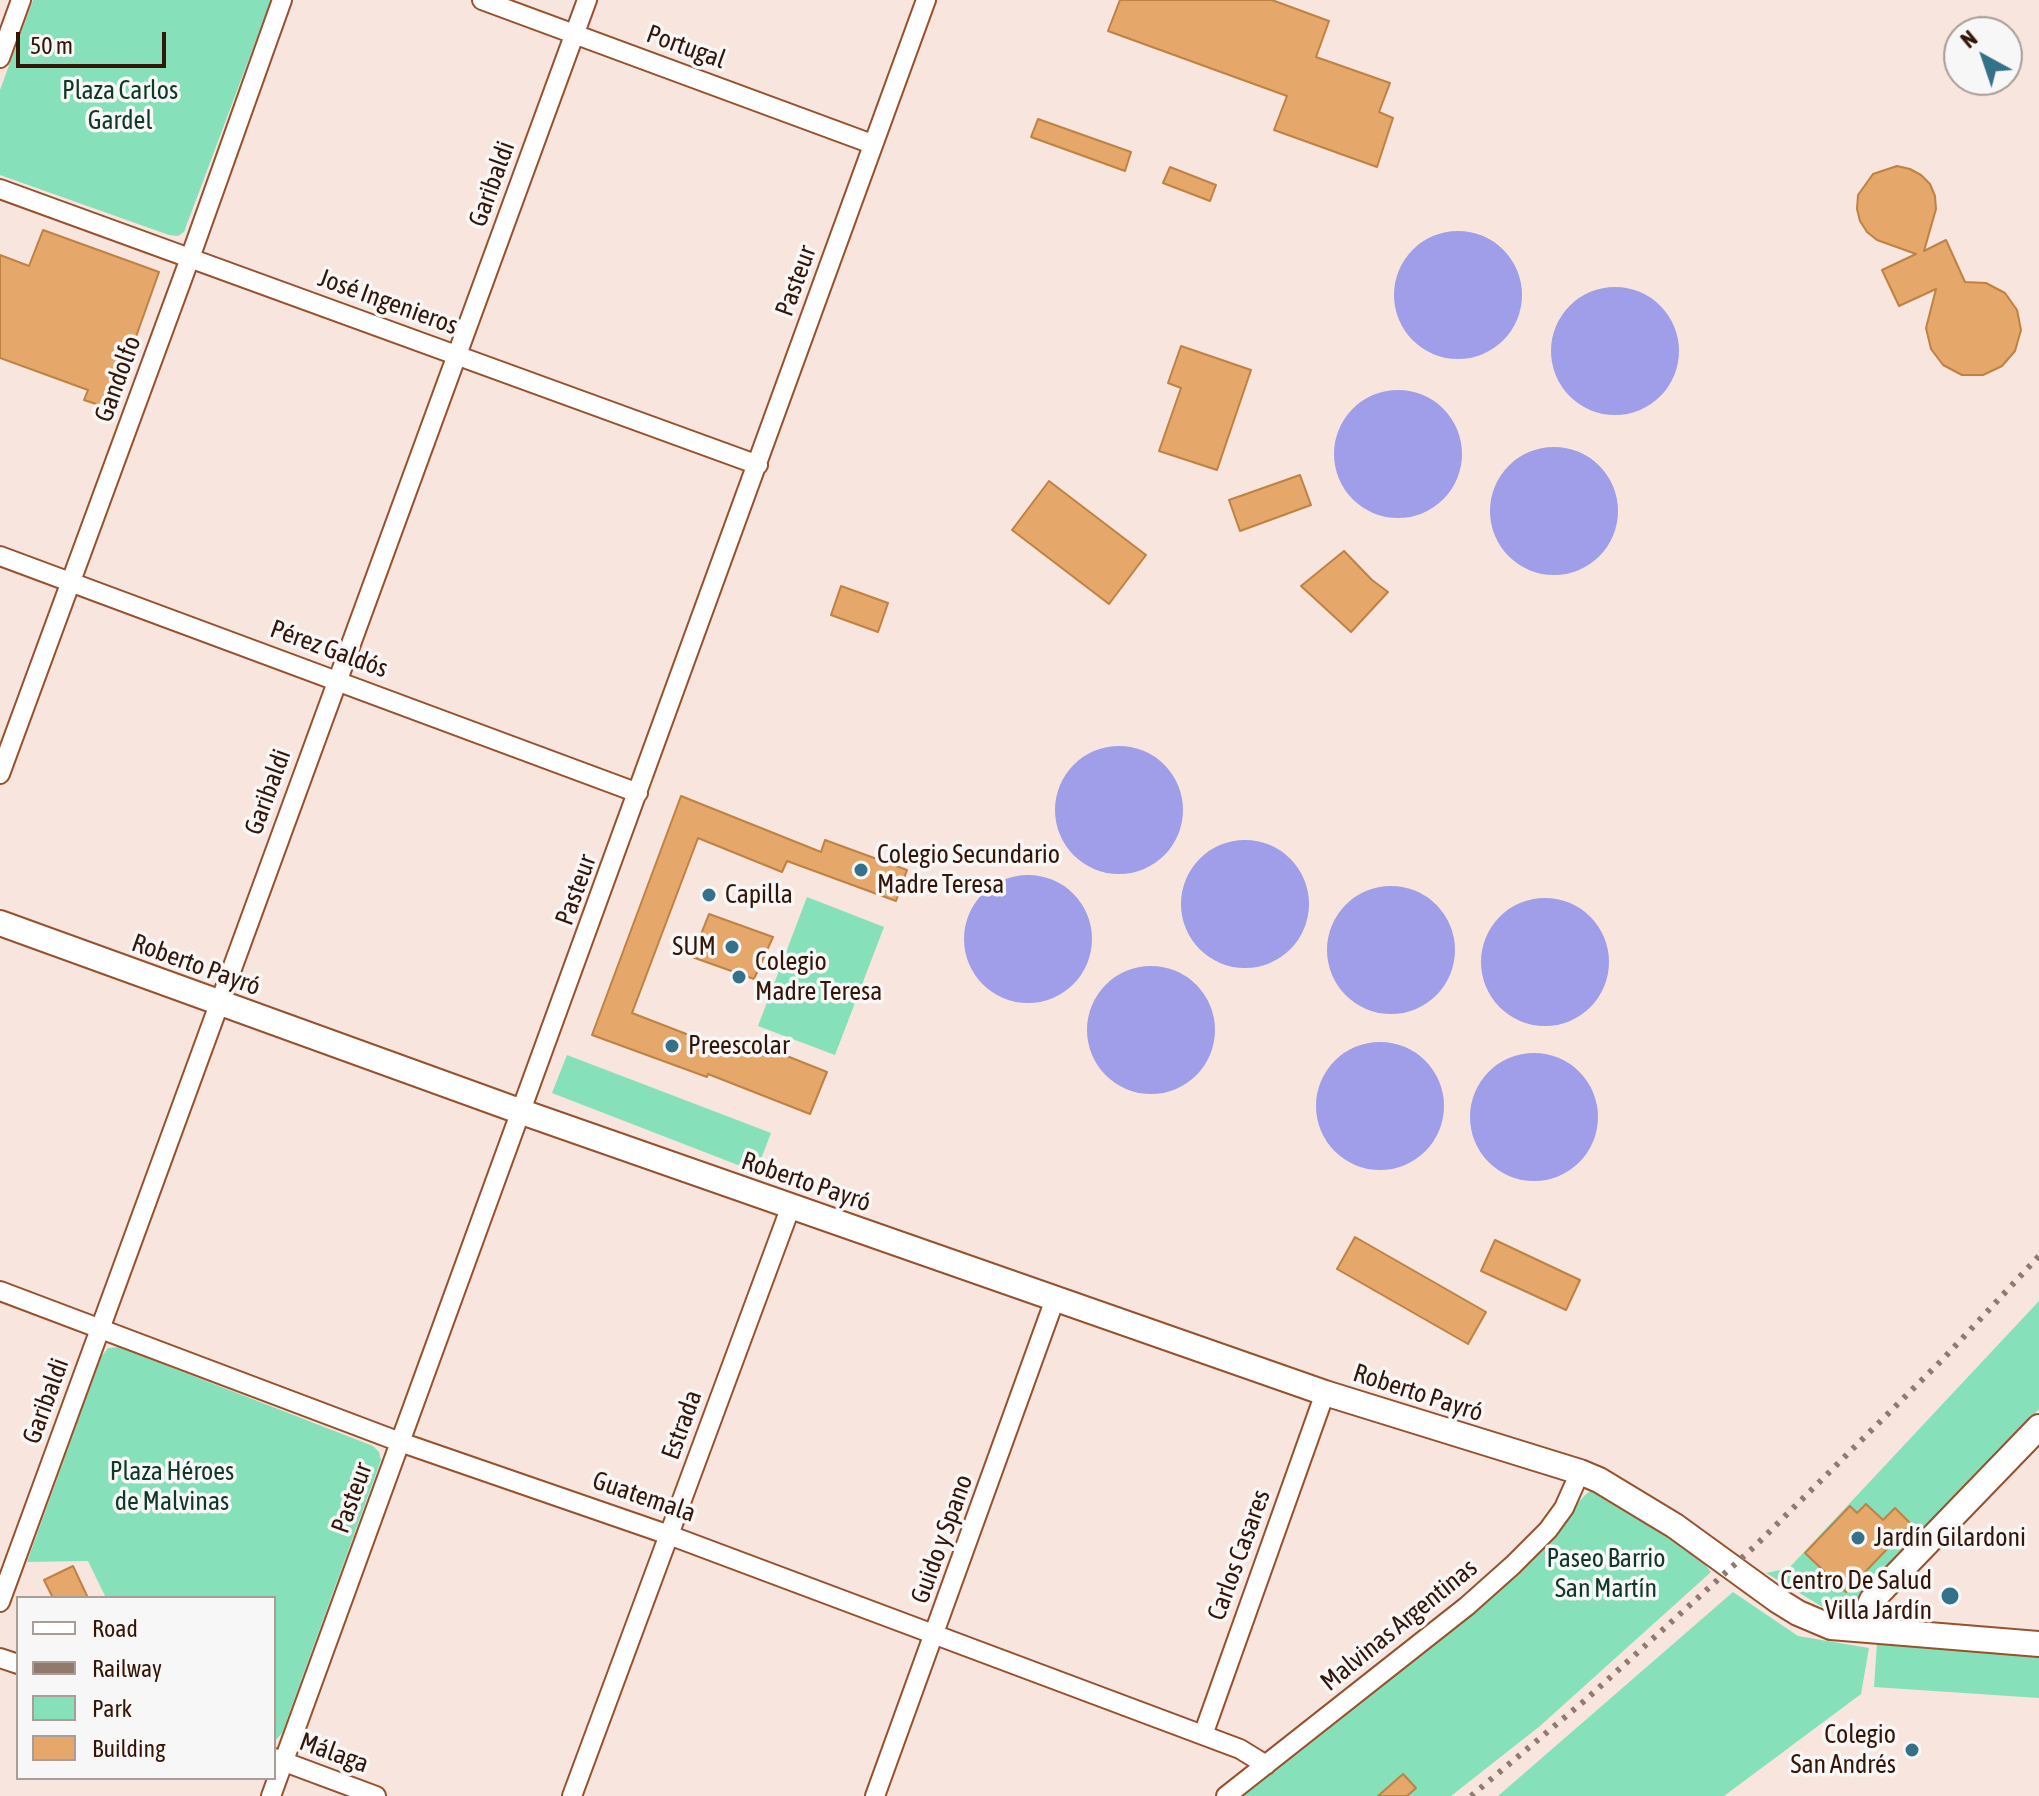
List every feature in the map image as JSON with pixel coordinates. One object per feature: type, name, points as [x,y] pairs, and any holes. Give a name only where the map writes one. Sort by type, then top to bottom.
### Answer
[{"type":"street","points":[[0,58],[21,0]]},
{"type":"street","name":"Gandolfo","points":[[0,774],[282,0]]},
{"type":"street","name":"Portugal","points":[[482,0],[872,144]]},
{"type":"street","name":"Garibaldi","points":[[0,1602],[587,0]]},
{"type":"street","name":"Pasteur","points":[[279,1760],[522,1112],[926,0]]},
{"type":"street","name":"José Ingenieros","points":[[0,189],[758,465]]},
{"type":"street","name":"Pérez Galdós","points":[[0,556],[638,793]]},
{"type":"street","name":"Roberto Payró","points":[[0,923],[522,1112],[1325,1393],[1589,1476],[1635,1501],[1798,1613],[1831,1627],[1859,1629]]},
{"type":"street","name":"Estrada","points":[[572,1796],[791,1206]]},
{"type":"street","name":"Guatemala","points":[[0,1291],[400,1442],[669,1535],[1240,1749],[1266,1765]]},
{"type":"street","name":"Guido y Spano","points":[[875,1796],[1055,1299]]},
{"type":"street","name":"Carlos Casares","points":[[1203,1735],[1325,1393]]},
{"type":"street","points":[[2039,1427],[1872,1600],[1859,1629],[2039,1644]]},
{"type":"street","name":"Malvinas Argentinas","points":[[1226,1796],[1467,1606],[1548,1530],[1589,1476]]},
{"type":"street","name":"Málaga","points":[[279,1760],[376,1796]]},
{"type":"green space","name":"Plaza Carlos Gardel","points":[[33,0],[271,0],[184,232],[178,236],[0,175],[0,90]]},
{"type":"green space","points":[[807,897],[884,927],[835,1055],[758,1026]]},
{"type":"green space","points":[[567,1055],[771,1133],[756,1172],[552,1093]]},
{"type":"green space","points":[[2039,1301],[2039,1409],[1854,1608],[1836,1615],[1766,1573],[1789,1568]]},
{"type":"green space","name":"Plaza Héroes de Malvinas","points":[[119,1347],[373,1446],[379,1452],[381,1460],[282,1733],[276,1740],[276,1596],[105,1596],[88,1561],[27,1562],[101,1357],[108,1348]]},
{"type":"green space","name":"Paseo Barrio San Martín","points":[[1600,1488],[1697,1555],[1711,1572],[1540,1726],[1451,1796],[1235,1796],[1550,1535],[1591,1490]]},
{"type":"green space","points":[[1733,1592],[1798,1636],[1869,1648],[1861,1694],[1724,1796],[1498,1796]]},
{"type":"green space","points":[[1877,1642],[2039,1653],[2039,1698],[1874,1687]]},
{"type":"shaded area","points":[[1458,231],[1482,236],[1503,250],[1517,271],[1522,295],[1517,319],[1503,340],[1482,354],[1458,359],[1434,354],[1413,340],[1399,319],[1394,295],[1399,271],[1413,250],[1434,236]]},
{"type":"shaded area","points":[[1615,287],[1639,292],[1660,306],[1674,327],[1679,351],[1674,375],[1660,396],[1639,410],[1615,415],[1591,410],[1570,396],[1556,375],[1551,351],[1556,327],[1570,306],[1591,292]]},
{"type":"shaded area","points":[[1398,390],[1422,395],[1443,409],[1457,430],[1462,454],[1457,478],[1443,499],[1422,513],[1398,518],[1374,513],[1353,499],[1339,478],[1334,454],[1339,430],[1353,409],[1374,395]]},
{"type":"shaded area","points":[[1554,447],[1578,452],[1599,466],[1613,487],[1618,511],[1613,535],[1599,556],[1578,570],[1554,575],[1530,570],[1509,556],[1495,535],[1490,511],[1495,487],[1509,466],[1530,452]]},
{"type":"shaded area","points":[[1119,746],[1143,751],[1164,765],[1178,786],[1183,810],[1178,834],[1164,855],[1143,869],[1119,874],[1095,869],[1074,855],[1060,834],[1055,810],[1060,786],[1074,765],[1095,751]]},
{"type":"shaded area","points":[[1245,840],[1269,845],[1290,859],[1304,880],[1309,904],[1304,928],[1290,949],[1269,963],[1245,968],[1221,963],[1200,949],[1186,928],[1181,904],[1186,880],[1200,859],[1221,845]]},
{"type":"shaded area","points":[[1028,875],[1052,880],[1073,894],[1087,915],[1092,939],[1087,963],[1073,984],[1052,998],[1028,1003],[1004,998],[983,984],[969,963],[964,939],[969,915],[983,894],[1004,880]]},
{"type":"shaded area","points":[[1391,886],[1415,891],[1436,905],[1450,926],[1455,950],[1450,974],[1436,995],[1415,1009],[1391,1014],[1367,1009],[1346,995],[1332,974],[1327,950],[1332,926],[1346,905],[1367,891]]},
{"type":"shaded area","points":[[1545,898],[1569,903],[1590,917],[1604,938],[1609,962],[1604,986],[1590,1007],[1569,1021],[1545,1026],[1521,1021],[1500,1007],[1486,986],[1481,962],[1486,938],[1500,917],[1521,903]]},
{"type":"shaded area","points":[[1151,966],[1175,971],[1196,985],[1210,1006],[1215,1030],[1210,1054],[1196,1075],[1175,1089],[1151,1094],[1127,1089],[1106,1075],[1092,1054],[1087,1030],[1092,1006],[1106,985],[1127,971]]},
{"type":"shaded area","points":[[1380,1042],[1404,1047],[1425,1061],[1439,1082],[1444,1106],[1439,1130],[1425,1151],[1404,1165],[1380,1170],[1356,1165],[1335,1151],[1321,1130],[1316,1106],[1321,1082],[1335,1061],[1356,1047]]},
{"type":"shaded area","points":[[1534,1053],[1558,1058],[1579,1072],[1593,1093],[1598,1117],[1593,1141],[1579,1162],[1558,1176],[1534,1181],[1510,1176],[1489,1162],[1475,1141],[1470,1117],[1475,1093],[1489,1072],[1510,1058]]},
{"type":"building","points":[[1120,0],[1272,0],[1329,21],[1316,57],[1390,83],[1379,112],[1393,118],[1377,167],[1274,130],[1287,96],[1108,31]]},
{"type":"building","points":[[1038,119],[1131,152],[1125,171],[1031,137]]},
{"type":"building","points":[[1897,166],[1921,175],[1930,184],[1935,196],[1936,209],[1924,251],[1946,240],[1965,282],[1986,283],[2005,293],[2017,310],[2021,330],[2015,351],[2002,366],[1983,375],[1962,375],[1943,365],[1931,349],[1926,328],[1936,289],[1899,306],[1882,270],[1916,254],[1877,240],[1860,221],[1858,195],[1873,174]]},
{"type":"building","points":[[1170,167],[1216,185],[1210,201],[1163,183]]},
{"type":"building","points":[[43,230],[159,272],[132,348],[125,345],[111,385],[118,388],[111,409],[84,400],[88,390],[0,358],[0,255],[29,266]]},
{"type":"building","points":[[1181,346],[1251,370],[1217,470],[1159,451],[1181,388],[1168,383]]},
{"type":"building","points":[[1300,475],[1311,505],[1240,531],[1229,500]]},
{"type":"building","points":[[1049,481],[1146,555],[1109,604],[1012,530]]},
{"type":"building","points":[[1344,551],[1388,592],[1351,632],[1301,586]]},
{"type":"building","points":[[841,586],[888,603],[878,632],[831,615]]},
{"type":"building","points":[[681,796],[821,852],[825,840],[907,870],[896,901],[787,861],[782,872],[698,838],[632,1013],[738,1054],[744,1039],[827,1072],[810,1114],[708,1074],[707,1077],[592,1035]]},
{"type":"building","name":"SUM","points":[[709,914],[773,937],[754,979],[692,957]]},
{"type":"building","points":[[1355,1237],[1486,1312],[1468,1344],[1337,1269]]},
{"type":"building","points":[[1495,1240],[1580,1280],[1566,1310],[1481,1271]]},
{"type":"building","name":"Jardín Gilardoni","points":[[1866,1504],[1883,1520],[1895,1508],[1911,1524],[1846,1592],[1805,1553],[1850,1506],[1857,1513]]},
{"type":"building","points":[[73,1566],[87,1596],[52,1596],[44,1580]]},
{"type":"building","points":[[1403,1774],[1416,1788],[1407,1796],[1378,1796]]},
{"type":"railway","points":[[1471,1796],[1583,1702],[1755,1546],[1944,1358],[2039,1256]]},
{"type":"place","name":"Colegio Secundario Madre Teresa","points":[[861,870]]},
{"type":"place","name":"Capilla","points":[[709,895]]},
{"type":"place","name":"SUM","points":[[732,947]]},
{"type":"place","name":"Colegio Madre Teresa","points":[[739,977]]},
{"type":"place","name":"Preescolar","points":[[672,1046]]},
{"type":"place","name":"Jardín Gilardoni","points":[[1858,1538]]},
{"type":"place","name":"Centro De Salud Villa Jardín","points":[[1950,1596]]},
{"type":"place","name":"Colegio San Andrés","points":[[1912,1750]]}]
